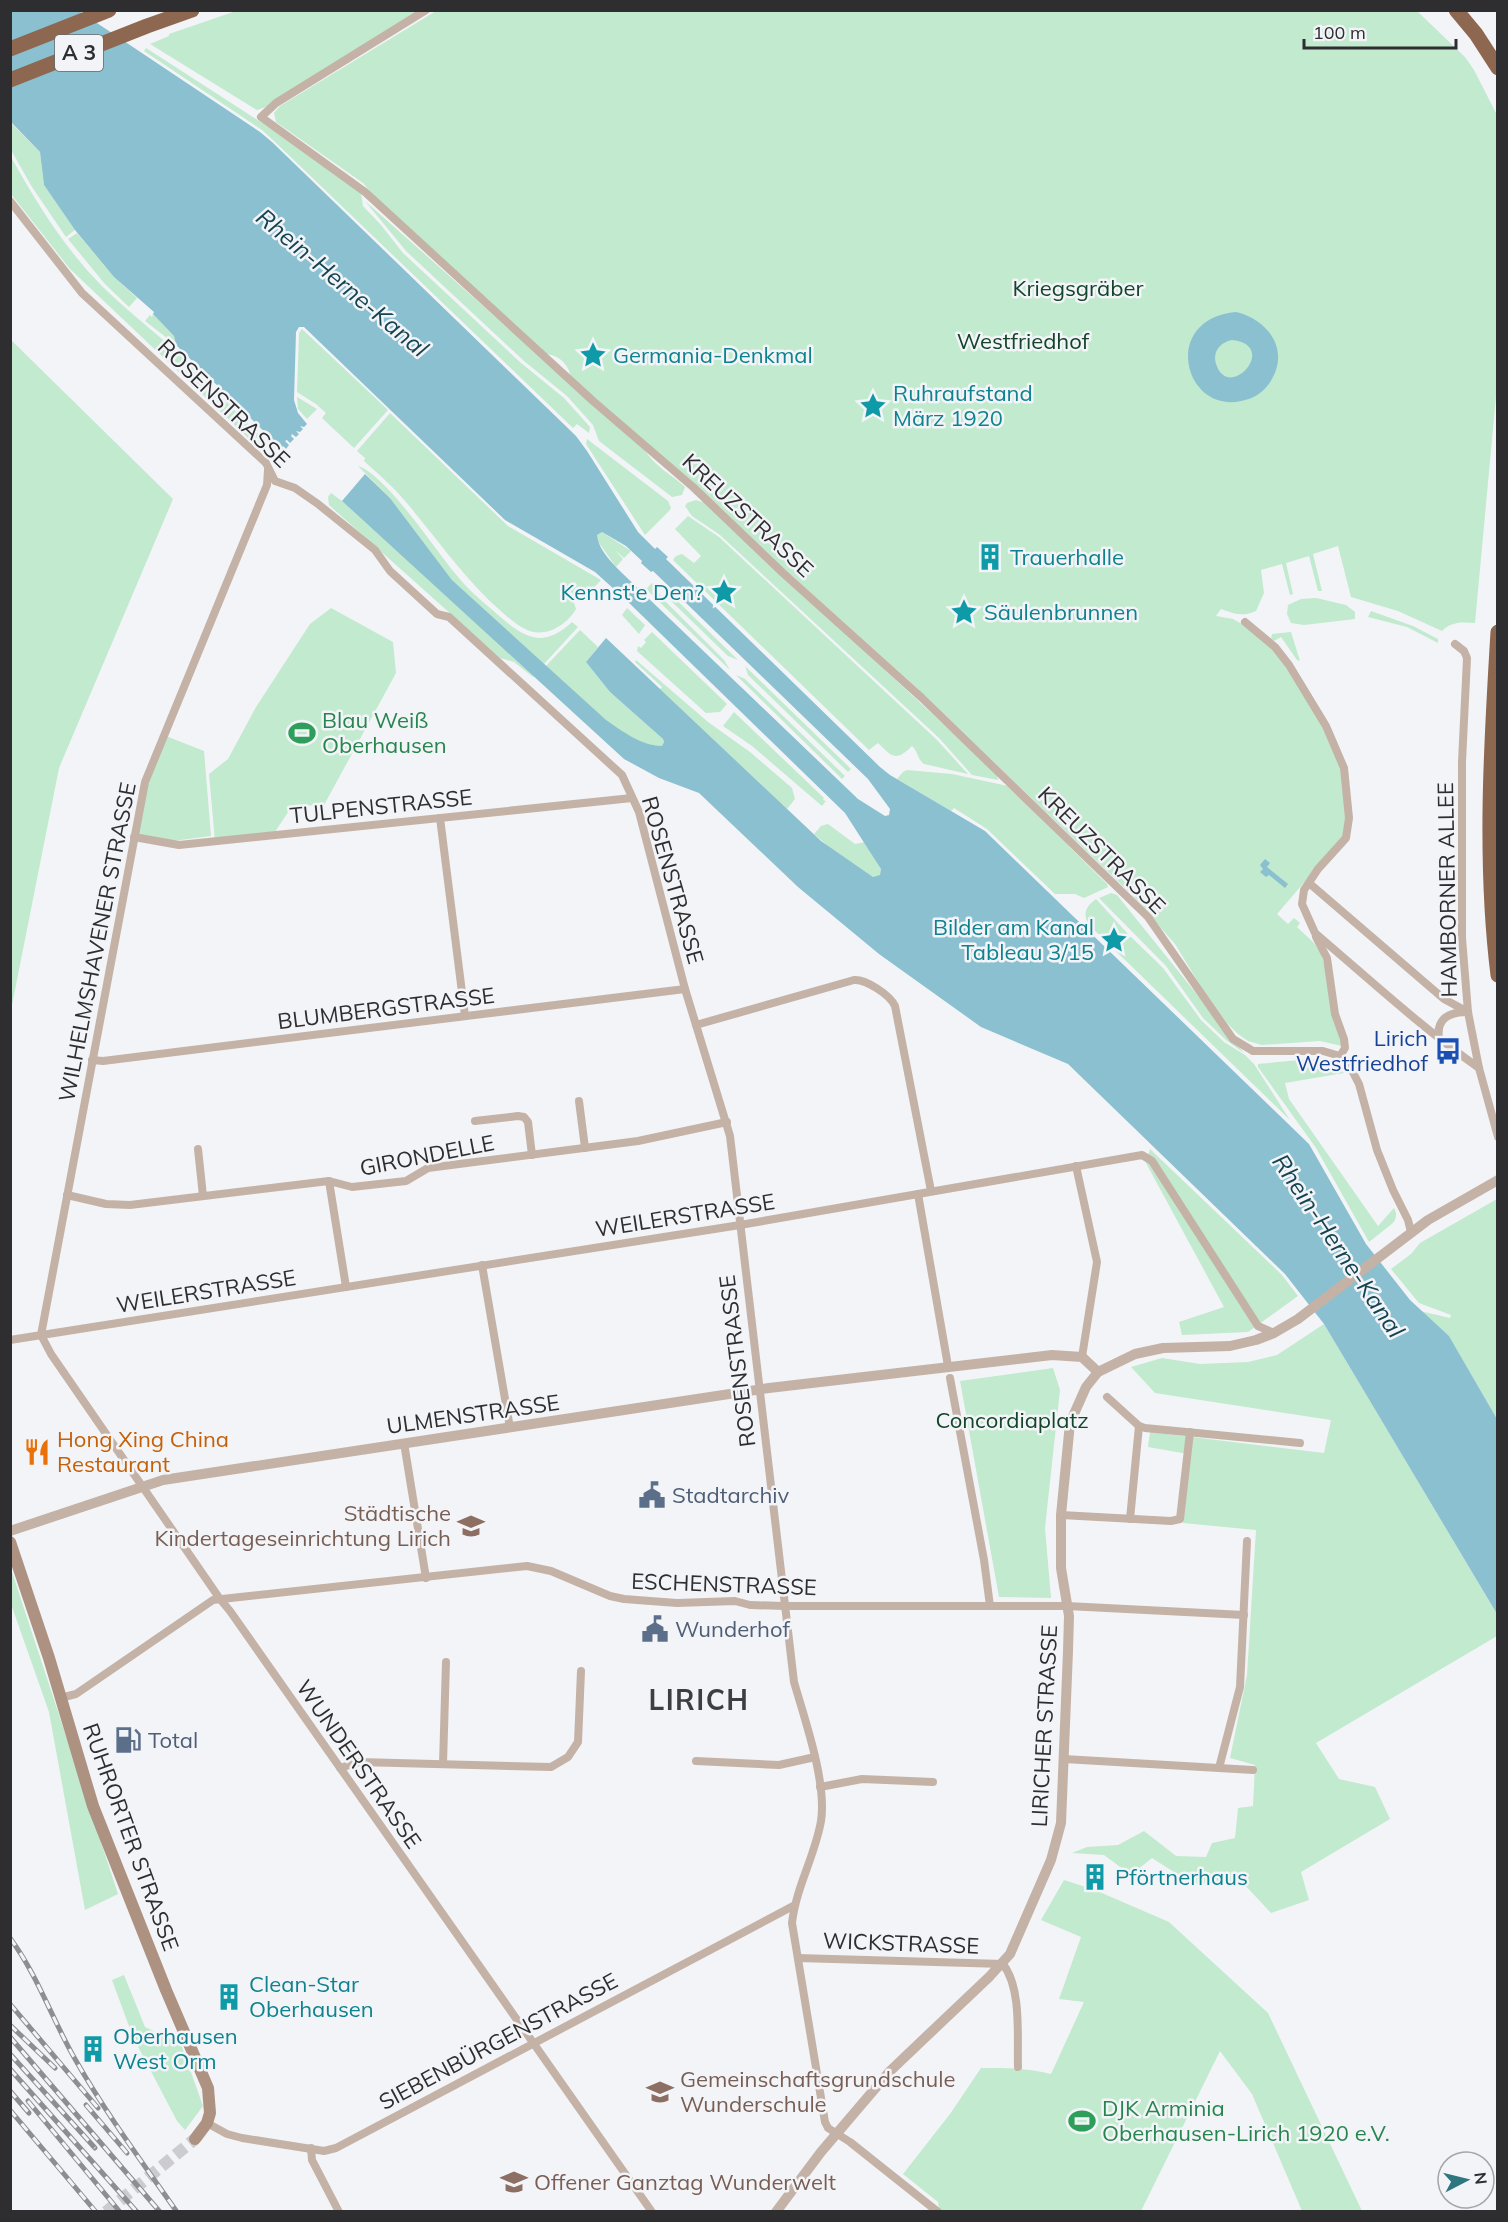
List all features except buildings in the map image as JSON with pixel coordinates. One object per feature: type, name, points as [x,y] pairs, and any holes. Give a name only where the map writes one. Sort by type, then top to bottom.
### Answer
[{"type":"highway","name":"A 3","points":[[10,49],[109,10]]},
{"type":"highway","name":"A 3","points":[[10,80],[192,10]]},
{"type":"highway","points":[[1456,10],[1476,34],[1497,68]]},
{"type":"highway","points":[[1497,633],[1490,811],[1491,879],[1497,975]]},
{"type":"main road","name":"RUHRORTER STRASSE","points":[[10,1542],[42,1636],[93,1806],[176,2015],[204,2078],[210,2102],[207,2123]]},
{"type":"main road","points":[[195,2139],[207,2123]]},
{"type":"street","name":"KREUZSTRASSE","points":[[426,10],[276,103],[261,117],[365,192],[576,386],[693,487],[783,573],[922,698],[1148,917],[1233,1039],[1253,1051],[1266,1053],[1314,1050],[1341,1056]]},
{"type":"street","name":"ROSENSTRASSE","points":[[10,201],[82,293],[266,463],[275,481],[307,495],[375,550],[390,571],[437,614],[449,617],[587,741],[622,775],[639,812],[685,989],[727,1122],[794,1682],[815,1757],[820,1787],[820,1824],[795,1905],[793,1930],[825,2122],[828,2128],[838,2135]]},
{"type":"street","name":"WILHELMSHAVENER STRASSE","points":[[41,1335],[142,795],[150,770],[267,484],[268,468]]},
{"type":"street","points":[[1245,622],[1275,647],[1289,665],[1326,726],[1344,768],[1349,818],[1346,838],[1309,882],[1304,890],[1302,904],[1327,958],[1335,1014],[1345,1047],[1341,1056],[1356,1075],[1377,1150],[1408,1220],[1411,1232]]},
{"type":"street","name":"HAMBORNER ALLEE","points":[[1455,644],[1464,651],[1467,658],[1462,762],[1462,938],[1468,1012],[1479,1068],[1497,1137]]},
{"type":"street","name":"TULPENSTRASSE","points":[[135,837],[179,845],[632,798]]},
{"type":"street","points":[[440,818],[465,1016]]},
{"type":"street","points":[[1309,882],[1444,999],[1468,1012]]},
{"type":"street","points":[[1314,932],[1439,1038],[1479,1068]]},
{"type":"street","points":[[696,1025],[859,979],[891,1000],[895,1006],[932,1191]]},
{"type":"street","name":"BLUMBERGSTRASSE","points":[[92,1060],[103,1061],[685,989]]},
{"type":"street","points":[[1439,1038],[1439,1025],[1444,1018],[1452,1013],[1468,1012]]},
{"type":"street","points":[[579,1101],[585,1148]]},
{"type":"street","name":"GIRONDELLE","points":[[475,1121],[524,1117],[528,1122],[532,1155]]},
{"type":"street","name":"GIRONDELLE","points":[[67,1195],[106,1204],[124,1205],[329,1181],[352,1187],[406,1181],[428,1168],[638,1142],[727,1122]]},
{"type":"street","points":[[198,1149],[203,1196]]},
{"type":"street","name":"WEILERSTRASSE","points":[[10,1340],[740,1225],[1142,1155],[1149,1158],[1258,1326],[1274,1333]]},
{"type":"street","points":[[1076,1166],[1097,1262],[1082,1357],[1098,1372],[1125,1358],[1151,1350],[1230,1346],[1274,1333],[1307,1312],[1428,1220],[1497,1180]]},
{"type":"street","name":"GIRONDELLE","points":[[329,1181],[346,1287]]},
{"type":"street","points":[[918,1194],[984,1560],[990,1606]]},
{"type":"street","points":[[482,1265],[510,1428]]},
{"type":"street","name":"WUNDERSTRASSE","points":[[41,1335],[51,1354],[219,1599],[230,1611],[652,2211]]},
{"type":"street","name":"ULMENSTRASSE","points":[[10,1531],[163,1480],[759,1391],[949,1372],[1052,1355],[1082,1357]]},
{"type":"street","name":"LIRICHER STRASSE","points":[[776,2211],[821,2152],[838,2135],[890,2071],[1003,1964],[1015,1945],[1057,1844],[1061,1823],[1069,1629],[1061,1568],[1061,1515],[1070,1423],[1086,1387],[1098,1372]]},
{"type":"street","points":[[1107,1397],[1139,1426],[1300,1443]]},
{"type":"street","points":[[1130,1519],[1139,1426]]},
{"type":"street","points":[[1061,1515],[1177,1520],[1181,1517],[1190,1432]]},
{"type":"street","points":[[404,1443],[426,1578]]},
{"type":"street","points":[[1219,1768],[1240,1687],[1247,1541]]},
{"type":"street","name":"ESCHENSTRASSE","points":[[60,1698],[76,1694],[213,1600],[527,1566],[551,1571],[610,1596],[677,1603],[735,1601],[750,1605],[784,1606],[1067,1606],[1244,1616]]},
{"type":"street","points":[[443,1764],[446,1662]]},
{"type":"street","points":[[340,1768],[359,1762],[551,1767],[568,1757],[578,1742],[581,1671]]},
{"type":"street","points":[[696,1761],[779,1765],[815,1757]]},
{"type":"street","points":[[1064,1759],[1253,1770]]},
{"type":"street","points":[[820,1787],[862,1779],[933,1782]]},
{"type":"street","name":"SIEBENBÜRGENSTRASSE","points":[[207,2123],[227,2134],[242,2138],[324,2151],[336,2148],[795,1905]]},
{"type":"street","name":"WICKSTRASSE","points":[[798,1958],[1003,1964]]},
{"type":"street","points":[[1003,1964],[1014,1986],[1018,2067]]},
{"type":"street","points":[[838,2135],[938,2211]]},
{"type":"street","points":[[312,2148],[312,2160],[339,2211]]},
{"type":"green space","points":[[236,11],[419,11],[266,107],[257,110],[150,44],[169,34]]},
{"type":"green space","name":"Westfriedhof","points":[[436,11],[1417,11],[1465,57],[1497,115],[1498,375],[1475,623],[1453,624],[1442,631],[1398,611],[1351,597],[1338,546],[1313,554],[1322,591],[1318,591],[1309,556],[1286,563],[1293,594],[1290,595],[1282,564],[1261,570],[1264,593],[1256,611],[1238,614],[1221,609],[1216,616],[1233,619],[1249,628],[1264,640],[1280,658],[1324,727],[1342,769],[1346,818],[1343,837],[1277,914],[1288,924],[1294,918],[1300,923],[1297,927],[1314,943],[1322,955],[1342,1046],[1320,1041],[1262,1045],[1248,1041],[1238,1034],[1227,1023],[1200,985],[1175,944],[1132,895],[916,687],[571,378],[568,368],[562,361],[549,354],[544,354],[380,203],[363,183],[276,122],[274,113],[280,106]]},
{"type":"green space","points":[[146,48],[270,128],[361,193],[363,206],[403,253],[521,363],[564,398],[590,427],[589,433],[577,424],[573,428],[262,130],[144,51]]},
{"type":"green space","points":[[10,122],[40,152],[44,185],[75,230],[66,237],[32,187],[11,150]]},
{"type":"green space","points":[[11,157],[52,225],[88,272],[168,344],[167,346],[175,350],[268,444],[262,451],[70,269],[11,194]]},
{"type":"green space","points":[[365,201],[644,449],[658,466],[685,487],[682,495],[672,497],[599,441],[593,425],[567,396],[524,361],[406,251]]},
{"type":"green space","points":[[77,233],[114,277],[137,298],[129,307],[105,284],[68,239]]},
{"type":"green space","points":[[153,314],[174,336],[176,345],[145,321]]},
{"type":"green space","points":[[302,329],[388,410],[354,448],[322,418],[326,413],[297,392],[299,333]]},
{"type":"green space","points":[[11,340],[173,499],[59,768],[11,1010]]},
{"type":"green space","points":[[297,397],[317,409],[307,419],[298,409]]},
{"type":"green space","points":[[390,413],[508,526],[601,580],[583,599],[577,598],[568,589],[564,593],[574,603],[576,609],[566,621],[547,632],[532,632],[511,620],[479,590],[403,499],[364,461],[365,458],[357,451]]},
{"type":"green space","points":[[587,439],[668,501],[671,508],[669,511],[645,535],[586,444]]},
{"type":"green space","points":[[358,466],[382,483],[409,513],[464,583],[515,629],[533,637],[542,638],[561,631],[572,622],[578,627],[544,664],[452,580],[390,498]]},
{"type":"green space","points":[[331,493],[534,676],[514,662],[500,658],[329,505],[328,497]]},
{"type":"green space","points":[[696,500],[705,503],[997,774],[998,780],[972,775],[939,738],[720,535],[692,516],[685,506]]},
{"type":"green space","points":[[688,516],[719,537],[937,740],[968,774],[924,764],[912,746],[898,756],[887,752],[878,743],[869,750],[673,560],[682,554],[694,563],[701,556],[675,529]]},
{"type":"green space","points":[[602,532],[631,551],[624,558],[615,550],[623,559],[616,567],[597,540],[597,535]]},
{"type":"green space","points":[[652,583],[663,599],[724,660],[730,670],[646,589]]},
{"type":"green space","points":[[661,585],[738,660],[728,656],[666,596]]},
{"type":"green space","points":[[1316,598],[1346,605],[1355,612],[1355,619],[1304,625],[1291,623],[1287,614],[1288,605],[1301,599]]},
{"type":"green space","name":"Blau Weiß Oberhausen","points":[[331,608],[393,642],[396,673],[324,805],[292,806],[273,835],[215,841],[209,774],[228,759],[256,707],[310,624]]},
{"type":"green space","points":[[627,608],[645,625],[639,634],[622,615]]},
{"type":"green space","points":[[1371,611],[1413,626],[1438,639],[1438,643],[1407,627],[1368,617]]},
{"type":"green space","points":[[580,630],[598,647],[586,662],[610,692],[663,739],[662,746],[647,744],[616,727],[584,702],[546,666]]},
{"type":"green space","points":[[652,632],[727,704],[720,712],[706,713],[637,651],[638,646],[641,648],[646,642],[644,640]]},
{"type":"green space","points":[[1291,632],[1300,661],[1281,637],[1274,641],[1271,639],[1272,634]]},
{"type":"green space","points":[[636,660],[708,722],[750,752],[792,788],[795,799],[787,809],[660,689],[662,687],[635,662]]},
{"type":"green space","points":[[745,666],[851,769],[848,772],[748,675]]},
{"type":"green space","points":[[736,675],[745,679],[845,776],[842,779]]},
{"type":"green space","points":[[734,712],[824,798],[823,800],[826,801],[822,806],[752,746],[723,726]]},
{"type":"green space","points":[[166,736],[204,751],[211,836],[173,841],[138,834],[144,795]]},
{"type":"green space","points":[[907,770],[952,774],[1008,786],[1108,887],[1084,898],[1075,894],[1055,894],[987,829],[954,808],[951,811],[897,779]]},
{"type":"green space","points":[[828,824],[855,844],[865,842],[881,869],[880,876],[873,877],[814,834],[821,826]]},
{"type":"green space","points":[[1111,893],[1117,895],[1244,1053],[1203,1018],[1166,966],[1099,898]]},
{"type":"green space","points":[[1096,899],[1163,968],[1201,1020],[1224,1042],[1245,1055],[1254,1064],[1290,1120],[1089,925],[1086,910]]},
{"type":"green space","points":[[1310,1059],[1328,1062],[1344,1073],[1285,1083],[1289,1099],[1378,1226],[1394,1208],[1396,1212],[1393,1223],[1369,1242],[1316,1148],[1258,1067],[1258,1064]]},
{"type":"green space","points":[[1150,1149],[1282,1275],[1298,1296],[1248,1332],[1182,1335],[1179,1322],[1224,1307],[1146,1163]]},
{"type":"green space","points":[[1497,1199],[1497,1419],[1449,1336],[1420,1311],[1450,1318],[1451,1315],[1419,1303],[1391,1269],[1411,1254],[1420,1243]]},
{"type":"green space","points":[[1324,1324],[1497,1614],[1497,1636],[1316,1743],[1339,1779],[1375,1787],[1390,1819],[1301,1872],[1309,1900],[1271,1913],[1243,1883],[1191,1883],[1152,1858],[1131,1875],[1104,1855],[1072,1853],[1087,1847],[1118,1845],[1144,1831],[1176,1856],[1206,1857],[1212,1843],[1235,1838],[1238,1808],[1253,1806],[1255,1765],[1230,1758],[1247,1675],[1256,1530],[1183,1523],[1188,1454],[1148,1447],[1150,1432],[1324,1453],[1331,1420],[1155,1393],[1131,1367],[1162,1358],[1200,1364],[1248,1362],[1277,1355]]},
{"type":"green space","name":"Concordiaplatz","points":[[1053,1368],[1060,1390],[1045,1528],[1051,1598],[999,1597],[960,1381]]},
{"type":"green space","points":[[10,1566],[118,1894],[85,1910],[49,1712],[11,1604]]},
{"type":"green space","points":[[1064,1880],[1095,1890],[1169,1922],[1268,2013],[1362,2211],[1302,2211],[1252,2094],[1220,2051],[1141,2211],[939,2211],[938,2202],[903,2174],[950,2114],[981,2068],[1025,2069],[1051,2074],[1084,2002],[1059,1999],[1081,1937],[1041,1920]]},
{"type":"green space","points":[[124,1975],[145,2027],[181,2044],[203,2106],[185,2130],[177,2121],[133,2037],[112,1980]]},
{"type":"water","name":"Rhein-Herne-Kanal","points":[[10,11],[79,11],[260,132],[576,436],[638,532],[655,549],[657,547],[668,557],[666,559],[880,767],[985,831],[1309,1144],[1366,1244],[1410,1300],[1449,1336],[1497,1419],[1497,1614],[1324,1324],[1285,1274],[1068,1064],[981,1027],[879,954],[798,887],[699,793],[659,778],[624,759],[342,501],[365,474],[390,498],[452,580],[606,720],[640,741],[662,746],[663,739],[610,692],[586,662],[606,638],[821,841],[873,877],[880,875],[881,869],[845,813],[624,598],[622,599],[614,592],[615,590],[595,572],[505,520],[304,327],[299,327],[296,332],[294,400],[298,413],[307,424],[304,427],[300,426],[303,429],[300,432],[296,431],[299,434],[296,437],[292,434],[294,439],[290,443],[285,441],[289,445],[286,449],[283,446],[281,448],[176,345],[174,336],[153,314],[154,312],[114,277],[75,230],[44,185],[40,152],[11,122]],"holes":[[[602,532],[626,546],[642,561],[641,563],[651,572],[653,571],[868,779],[890,809],[889,815],[885,816],[858,799],[622,573],[603,551],[597,535]]]},
{"type":"water","points":[[1236,312],[1248,316],[1259,322],[1274,340],[1278,361],[1275,373],[1268,385],[1256,396],[1241,401],[1221,401],[1205,394],[1194,380],[1189,364],[1189,347],[1197,331],[1212,318]],"holes":[[[1232,340],[1246,344],[1252,351],[1247,368],[1239,375],[1231,377],[1222,374],[1215,359],[1218,348]]]},
{"type":"water","points":[[1265,859],[1270,863],[1267,867],[1288,884],[1285,888],[1269,875],[1266,877],[1260,872],[1263,869],[1260,865]]},
{"type":"tunnel","points":[[106,2212],[195,2139]]},
{"type":"railway","points":[[10,1938],[29,1967],[87,2079],[124,2137],[177,2212]]},
{"type":"railway","points":[[10,2004],[98,2108]]},
{"type":"railway","points":[[10,2025],[55,2068]]},
{"type":"railway","points":[[10,2037],[160,2212]]},
{"type":"railway","points":[[10,2054],[95,2148]]},
{"type":"railway","points":[[10,2069],[137,2212]]},
{"type":"railway","points":[[10,2091],[29,2113]]},
{"type":"railway","points":[[28,2101],[120,2212]]},
{"type":"railway","points":[[86,2105],[127,2153]]},
{"type":"railway","points":[[10,2110],[96,2212]]},
{"type":"place","name":"Germania-Denkmal","points":[[593,355]]},
{"type":"place","name":"Ruhraufstand März 1920","points":[[873,406]]},
{"type":"place","name":"Trauerhalle","points":[[990,557]]},
{"type":"place","name":"Kennst'e Den?","points":[[724,592]]},
{"type":"place","name":"Säulenbrunnen","points":[[964,612]]},
{"type":"place","name":"Blau Weiß Oberhausen","points":[[302,733]]},
{"type":"place","name":"Bilder am Kanal Tableau 3/15","points":[[1114,940]]},
{"type":"place","name":"Lirich Westfriedhof","points":[[1448,1051]]},
{"type":"place","name":"Hong Xing China Restaurant","points":[[37,1452]]},
{"type":"place","name":"Stadtarchiv","points":[[652,1495]]},
{"type":"place","name":"Städtische Kindertageseinrichtung Lirich","points":[[471,1526]]},
{"type":"place","name":"Wunderhof","points":[[655,1629]]},
{"type":"place","name":"Total","points":[[128,1740]]},
{"type":"place","name":"Pförtnerhaus","points":[[1095,1877]]},
{"type":"place","name":"Clean-Star Oberhausen","points":[[229,1997]]},
{"type":"place","name":"Oberhausen West Orm","points":[[93,2049]]},
{"type":"place","name":"Gemeinschaftsgrundschule Wunderschule","points":[[660,2092]]},
{"type":"place","name":"DJK Arminia Oberhausen-Lirich 1920 e.V.","points":[[1082,2121]]},
{"type":"place","name":"Offener Ganztag Wunderwelt","points":[[514,2182]]},
{"type":"district","name":"LIRICH","points":[[699,1700]]},
{"type":"park label","name":"Kriegsgräber","points":[[1078,288]]}]
